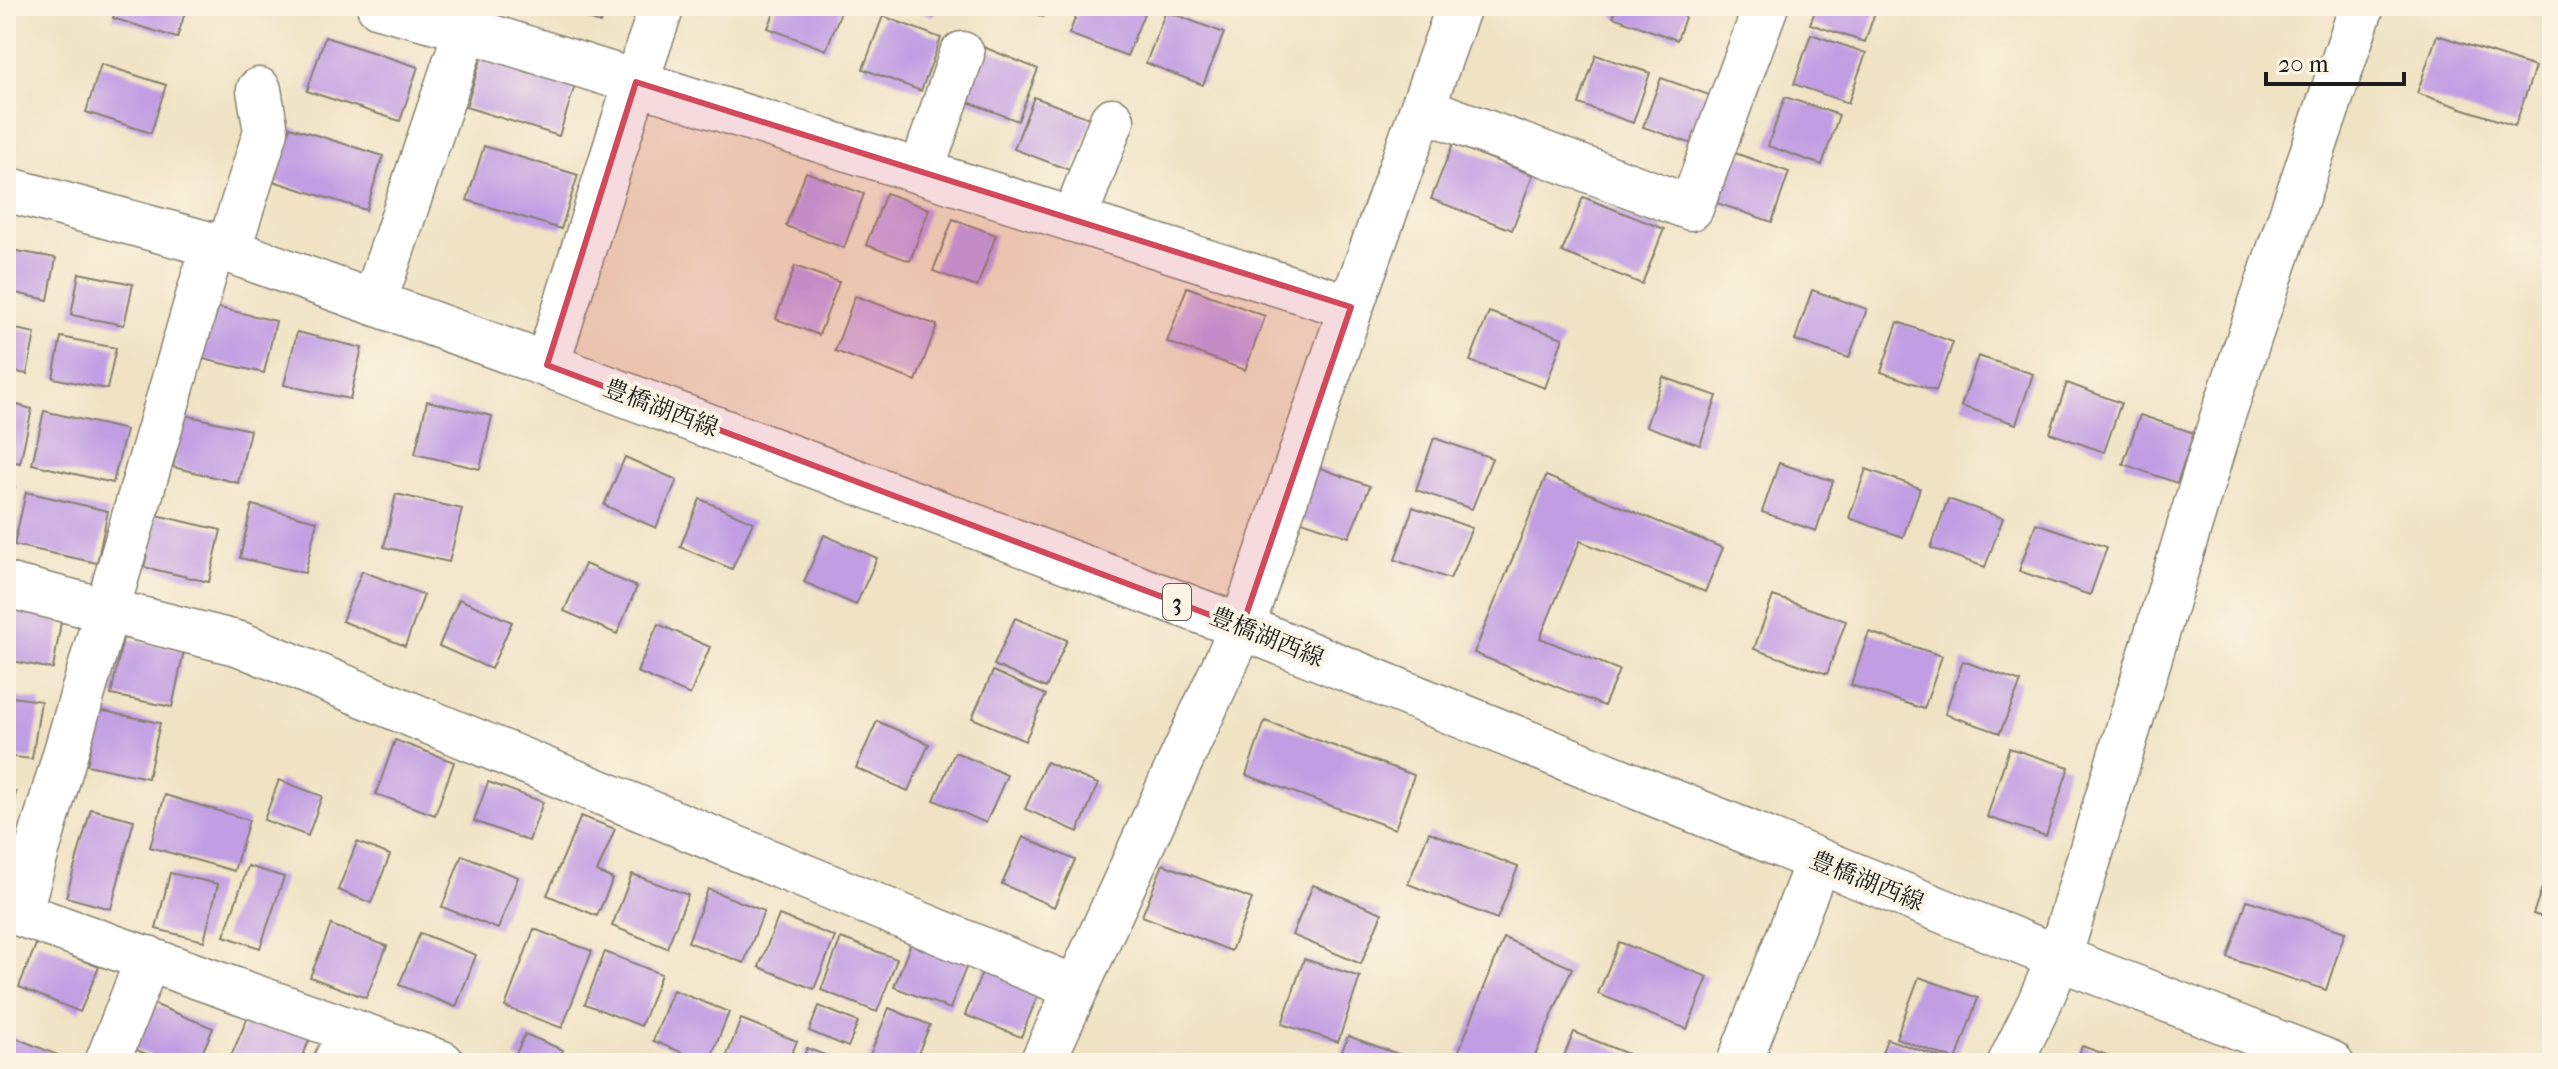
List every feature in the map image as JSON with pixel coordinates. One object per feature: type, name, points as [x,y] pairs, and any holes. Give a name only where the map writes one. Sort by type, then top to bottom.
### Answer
[{"type":"street","points":[[379,6],[470,18],[636,82],[1351,307]]},
{"type":"street","points":[[547,365],[662,6]]},
{"type":"street","points":[[1423,109],[1691,208],[1766,6]]},
{"type":"street","points":[[2010,1063],[2059,958],[2223,415],[2362,6]]},
{"type":"street","points":[[1042,1063],[1242,627],[1457,7]]},
{"type":"street","points":[[374,303],[470,18]]},
{"type":"street","points":[[921,172],[962,54]]},
{"type":"street","points":[[259,90],[266,131],[220,248],[13,911],[148,958],[343,1047],[442,1063]]},
{"type":"street","points":[[1074,220],[1112,120]]},
{"type":"street","name":"豊橋湖西線","points":[[6,189],[220,248],[547,365],[1242,627],[2059,958],[2331,1063]]},
{"type":"street","points":[[6,585],[240,644],[1076,988]]},
{"type":"street","points":[[1739,1063],[1818,861]]},
{"type":"street","points":[[107,1063],[148,958]]},
{"type":"highlighted area","points":[[636,82],[1351,307],[1242,627],[547,365]]},
{"type":"building","points":[[117,6],[187,6],[177,38],[113,18]]},
{"type":"building","points":[[550,6],[606,6],[600,23]]},
{"type":"building","points":[[777,6],[843,6],[826,50],[768,28]]},
{"type":"building","points":[[908,6],[938,6],[934,17]]},
{"type":"building","points":[[1016,6],[1047,6],[1043,17]]},
{"type":"building","points":[[1080,6],[1147,6],[1127,56],[1069,34]]},
{"type":"building","points":[[1617,6],[1689,6],[1677,40],[1613,17]]},
{"type":"building","points":[[1817,6],[1877,6],[1865,42],[1810,24]]},
{"type":"building","points":[[1166,11],[1224,33],[1203,85],[1146,63]]},
{"type":"building","points":[[883,16],[941,38],[921,91],[863,69]]},
{"type":"building","points":[[1811,34],[1866,53],[1848,103],[1794,84]]},
{"type":"building","points":[[2437,35],[2535,67],[2515,126],[2417,93]]},
{"type":"building","points":[[325,37],[418,67],[400,121],[307,91]]},
{"type":"building","points":[[981,46],[1038,69],[1018,121],[960,99]]},
{"type":"building","points":[[483,53],[576,82],[559,136],[466,107]]},
{"type":"building","points":[[1596,55],[1650,73],[1633,123],[1579,104]]},
{"type":"building","points":[[101,64],[166,85],[151,133],[86,112]]},
{"type":"building","points":[[1661,78],[1715,97],[1698,146],[1643,127]]},
{"type":"building","points":[[1034,97],[1092,119],[1072,171],[1014,149]]},
{"type":"building","points":[[1785,97],[1839,115],[1822,165],[1768,146]]},
{"type":"building","points":[[290,127],[383,156],[366,210],[273,181]]},
{"type":"building","points":[[1453,144],[1533,175],[1512,230],[1431,199]]},
{"type":"building","points":[[484,146],[578,175],[561,229],[467,200]]},
{"type":"building","points":[[1735,153],[1789,172],[1772,222],[1717,203]]},
{"type":"building","points":[[806,172],[864,194],[844,248],[786,226]]},
{"type":"building","points":[[886,193],[929,209],[910,261],[866,245]]},
{"type":"building","points":[[1583,197],[1664,229],[1642,284],[1562,252]]},
{"type":"building","points":[[953,219],[996,235],[977,287],[933,271]]},
{"type":"building","points":[[6,249],[56,258],[48,300],[6,291]]},
{"type":"building","points":[[795,266],[839,282],[819,335],[776,319]]},
{"type":"building","points":[[79,273],[133,284],[124,325],[71,315]]},
{"type":"building","points":[[1187,287],[1265,316],[1245,370],[1167,342]]},
{"type":"building","points":[[1812,290],[1867,309],[1849,358],[1795,340]]},
{"type":"building","points":[[855,296],[937,325],[916,381],[835,351]]},
{"type":"building","points":[[211,306],[276,321],[264,373],[199,358]]},
{"type":"building","points":[[1489,312],[1563,338],[1545,388],[1470,361]]},
{"type":"building","points":[[1898,322],[1953,342],[1936,391],[1881,372]]},
{"type":"building","points":[[6,327],[35,333],[27,374],[6,370]]},
{"type":"building","points":[[297,332],[362,348],[350,399],[284,385]]},
{"type":"building","points":[[61,337],[116,348],[107,389],[53,378]]},
{"type":"building","points":[[1978,356],[2033,374],[2016,424],[1961,406]]},
{"type":"building","points":[[1663,377],[1717,396],[1700,445],[1646,426]]},
{"type":"building","points":[[2067,383],[2121,403],[2104,452],[2050,433]]},
{"type":"building","points":[[427,401],[492,416],[480,469],[415,454]]},
{"type":"building","points":[[6,402],[32,409],[20,463],[6,460]]},
{"type":"building","points":[[44,411],[126,430],[113,483],[32,464]]},
{"type":"building","points":[[185,415],[250,430],[238,483],[173,467]]},
{"type":"building","points":[[2140,415],[2194,433],[2177,483],[2123,464]]},
{"type":"building","points":[[1434,438],[1492,458],[1472,509],[1416,490]]},
{"type":"building","points":[[625,457],[677,480],[656,528],[604,505]]},
{"type":"building","points":[[1779,463],[1833,481],[1816,531],[1762,512]]},
{"type":"building","points":[[1312,465],[1370,486],[1349,537],[1293,518]]},
{"type":"building","points":[[1866,469],[1920,488],[1903,537],[1849,518]]},
{"type":"building","points":[[1546,476],[1723,548],[1705,592],[1580,541],[1540,638],[1619,670],[1604,706],[1474,653]]},
{"type":"building","points":[[6,485],[15,486],[7,526],[6,525]]},
{"type":"building","points":[[26,492],[108,511],[97,563],[14,545]]},
{"type":"building","points":[[396,494],[462,509],[449,562],[384,547]]},
{"type":"building","points":[[700,499],[753,522],[732,569],[680,547]]},
{"type":"building","points":[[1948,499],[2003,518],[1985,567],[1931,548]]},
{"type":"building","points":[[252,505],[317,521],[305,573],[240,558]]},
{"type":"building","points":[[1413,507],[1472,528],[1450,579],[1395,560]]},
{"type":"building","points":[[156,515],[221,530],[209,582],[144,567]]},
{"type":"building","points":[[2036,523],[2107,547],[2090,595],[2019,571]]},
{"type":"building","points":[[824,535],[877,558],[856,605],[804,582]]},
{"type":"building","points":[[585,564],[637,587],[617,634],[564,611]]},
{"type":"building","points":[[362,571],[424,595],[405,646],[342,621]]},
{"type":"building","points":[[1773,596],[1846,621],[1827,674],[1754,649]]},
{"type":"building","points":[[459,599],[512,622],[491,669],[439,646]]},
{"type":"building","points":[[17,602],[63,610],[53,669],[7,660]]},
{"type":"building","points":[[1015,618],[1067,640],[1046,688],[994,665]]},
{"type":"building","points":[[658,624],[710,647],[690,695],[637,672]]},
{"type":"building","points":[[1869,632],[1942,656],[1924,709],[1851,685]]},
{"type":"building","points":[[123,638],[184,651],[172,707],[111,695]]},
{"type":"building","points":[[1963,661],[2021,682],[2000,733],[1945,714]]},
{"type":"building","points":[[993,671],[1046,695],[1025,741],[972,718]]},
{"type":"building","points":[[6,696],[41,701],[32,759],[6,756]]},
{"type":"building","points":[[99,710],[160,723],[148,778],[87,765]]},
{"type":"building","points":[[877,721],[929,744],[908,791],[856,768]]},
{"type":"building","points":[[1265,721],[1414,775],[1395,829],[1246,775]]},
{"type":"building","points":[[395,740],[454,762],[435,815],[376,794]]},
{"type":"building","points":[[2009,748],[2069,767],[2046,836],[1987,817]]},
{"type":"building","points":[[955,752],[1007,775],[986,823],[934,800]]},
{"type":"building","points":[[1046,762],[1098,784],[1078,832],[1025,809]]},
{"type":"building","points":[[279,780],[322,796],[308,836],[264,820]]},
{"type":"building","points":[[488,782],[543,802],[529,841],[474,821]]},
{"type":"building","points":[[6,790],[16,792],[7,833],[6,833]]},
{"type":"building","points":[[165,795],[249,820],[234,871],[150,847]]},
{"type":"building","points":[[91,809],[134,820],[111,909],[66,897]]},
{"type":"building","points":[[581,816],[615,829],[597,872],[613,879],[597,916],[547,895]]},
{"type":"building","points":[[1429,832],[1518,867],[1497,919],[1408,884]]},
{"type":"building","points":[[1023,837],[1075,860],[1054,907],[1002,884]]},
{"type":"building","points":[[357,842],[390,855],[371,903],[338,890]]},
{"type":"building","points":[[462,855],[518,877],[498,929],[442,907]]},
{"type":"building","points":[[2552,859],[2552,920],[2533,914]]},
{"type":"building","points":[[1163,864],[1252,899],[1231,951],[1142,916]]},
{"type":"building","points":[[248,866],[284,877],[260,948],[224,936]]},
{"type":"building","points":[[170,873],[218,884],[204,941],[156,929]]},
{"type":"building","points":[[632,874],[688,895],[667,948],[612,926]]},
{"type":"building","points":[[1313,885],[1382,913],[1361,964],[1292,935]]},
{"type":"building","points":[[708,889],[764,911],[744,963],[688,942]]},
{"type":"building","points":[[2247,900],[2345,932],[2326,990],[2228,958]]},
{"type":"building","points":[[779,915],[835,937],[814,989],[759,967]]},
{"type":"building","points":[[331,925],[387,946],[366,998],[310,977]]},
{"type":"building","points":[[534,929],[592,951],[562,1028],[505,1007]]},
{"type":"building","points":[[420,933],[476,955],[456,1007],[399,985]]},
{"type":"building","points":[[914,935],[970,957],[950,1009],[894,987]]},
{"type":"building","points":[[841,938],[897,959],[877,1012],[821,990]]},
{"type":"building","points":[[1504,938],[1572,968],[1532,1063],[1492,1063],[1458,1053]]},
{"type":"building","points":[[37,942],[99,967],[80,1012],[19,987]]},
{"type":"building","points":[[1619,942],[1708,977],[1687,1029],[1598,994]]},
{"type":"building","points":[[605,952],[661,974],[641,1026],[585,1004]]},
{"type":"building","points":[[1304,959],[1360,977],[1338,1042],[1282,1024]]},
{"type":"building","points":[[986,963],[1042,985],[1021,1037],[965,1015]]},
{"type":"building","points":[[1919,977],[1978,998],[1956,1060],[1896,1038]]},
{"type":"building","points":[[673,990],[729,1012],[709,1063],[653,1041]]},
{"type":"building","points":[[151,1003],[213,1028],[198,1063],[168,1063],[132,1048]]},
{"type":"building","points":[[819,1006],[858,1022],[848,1047],[809,1031]]},
{"type":"building","points":[[889,1008],[930,1025],[914,1063],[876,1063],[868,1060]]},
{"type":"building","points":[[250,1012],[311,1036],[300,1063],[249,1063],[231,1056]]},
{"type":"building","points":[[741,1019],[797,1041],[788,1063],[724,1063]]},
{"type":"building","points":[[1574,1032],[1650,1063],[1561,1063]]},
{"type":"building","points":[[6,1034],[65,1058],[63,1063],[6,1063]]},
{"type":"building","points":[[525,1034],[563,1050],[557,1063],[526,1063],[514,1058]]},
{"type":"building","points":[[1348,1036],[1423,1063],[1337,1063]]},
{"type":"building","points":[[1887,1039],[1948,1060],[1946,1063],[1878,1063]]},
{"type":"building","points":[[2082,1046],[2129,1063],[2076,1063]]},
{"type":"building","points":[[807,1048],[844,1063],[801,1063]]}]
